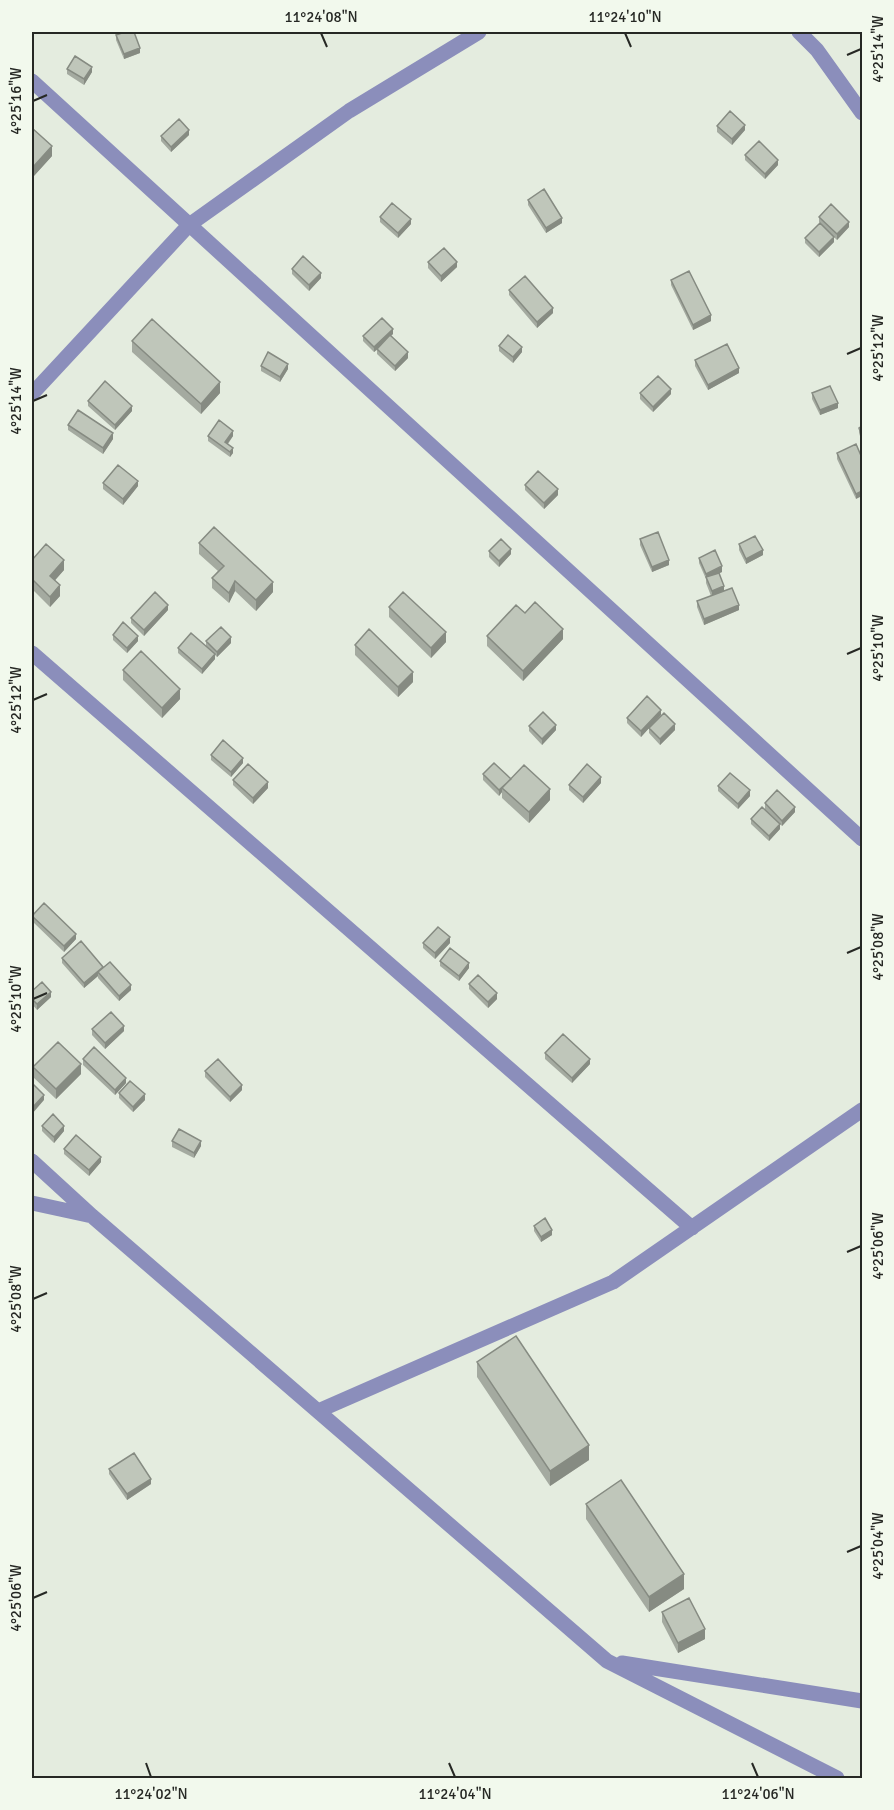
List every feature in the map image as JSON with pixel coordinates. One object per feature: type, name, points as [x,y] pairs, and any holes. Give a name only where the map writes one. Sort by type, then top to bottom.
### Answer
[{"type":"street","points":[[32,394],[189,225],[349,111],[479,32]]},
{"type":"street","points":[[799,32],[817,50],[862,113]]},
{"type":"street","points":[[32,81],[862,839]]},
{"type":"street","points":[[32,653],[692,1228]]},
{"type":"street","points":[[318,1411],[613,1282],[862,1110]]},
{"type":"street","points":[[32,1161],[92,1216],[607,1661],[837,1779]]},
{"type":"street","points":[[32,1203],[92,1216]]},
{"type":"street","points":[[607,1661],[862,1701]]},
{"type":"building","points":[[134,32],[140,48],[124,54],[116,35]]},
{"type":"building","points":[[75,56],[92,67],[84,79],[67,69]]},
{"type":"building","points":[[730,111],[745,125],[732,139],[717,126]]},
{"type":"building","points":[[179,119],[189,130],[171,147],[161,136]]},
{"type":"building","points":[[32,128],[52,146],[33,167],[32,165]]},
{"type":"building","points":[[759,141],[778,160],[765,174],[745,155]]},
{"type":"building","points":[[544,189],[562,218],[546,228],[528,200]]},
{"type":"building","points":[[392,203],[411,219],[398,233],[380,217]]},
{"type":"building","points":[[831,204],[849,222],[837,234],[819,217]]},
{"type":"building","points":[[820,223],[834,237],[819,252],[805,238]]},
{"type":"building","points":[[444,248],[457,262],[441,276],[428,262]]},
{"type":"building","points":[[303,256],[321,273],[309,285],[292,269]]},
{"type":"building","points":[[689,271],[711,315],[693,325],[671,280]]},
{"type":"building","points":[[525,276],[553,308],[537,322],[509,290]]},
{"type":"building","points":[[382,318],[393,329],[374,347],[363,336]]},
{"type":"building","points":[[152,319],[220,382],[201,404],[132,341]]},
{"type":"building","points":[[390,335],[408,352],[395,366],[377,349]]},
{"type":"building","points":[[508,335],[522,347],[513,357],[499,346]]},
{"type":"building","points":[[727,344],[739,368],[708,385],[695,360]]},
{"type":"building","points":[[268,352],[288,364],[280,377],[261,366]]},
{"type":"building","points":[[658,376],[671,389],[653,407],[640,393]]},
{"type":"building","points":[[105,381],[132,406],[115,425],[88,401]]},
{"type":"building","points":[[830,386],[838,403],[820,410],[812,393]]},
{"type":"building","points":[[78,410],[113,433],[103,448],[68,425]]},
{"type":"building","points":[[219,420],[233,431],[225,442],[233,448],[230,452],[208,436]]},
{"type":"building","points":[[856,444],[862,458],[862,491],[856,494],[837,453]]},
{"type":"building","points":[[118,465],[138,481],[123,499],[103,483]]},
{"type":"building","points":[[538,471],[558,489],[544,503],[525,485]]},
{"type":"building","points":[[214,527],[273,582],[256,600],[235,581],[229,593],[212,578],[224,566],[199,543]]},
{"type":"building","points":[[658,532],[669,560],[652,567],[640,539]]},
{"type":"building","points":[[755,536],[763,550],[746,559],[739,544]]},
{"type":"building","points":[[501,539],[511,549],[499,561],[489,551]]},
{"type":"building","points":[[46,544],[64,560],[50,576],[60,585],[50,597],[32,579],[32,560]]},
{"type":"building","points":[[715,550],[722,566],[706,574],[699,558]]},
{"type":"building","points":[[719,573],[724,586],[712,591],[706,577]]},
{"type":"building","points":[[732,588],[739,605],[704,619],[697,601]]},
{"type":"building","points":[[155,592],[168,605],[144,630],[131,618]]},
{"type":"building","points":[[403,592],[446,632],[431,648],[389,607]]},
{"type":"building","points":[[535,602],[563,629],[523,671],[487,636],[516,605],[525,613]]},
{"type":"building","points":[[123,622],[138,636],[127,648],[113,635]]},
{"type":"building","points":[[221,627],[231,637],[217,652],[206,641]]},
{"type":"building","points":[[369,629],[413,672],[398,687],[355,645]]},
{"type":"building","points":[[191,633],[215,654],[202,669],[178,648]]},
{"type":"building","points":[[141,651],[180,689],[162,708],[123,670]]},
{"type":"building","points":[[647,696],[661,710],[641,731],[627,718]]},
{"type":"building","points":[[543,712],[556,725],[542,739],[529,726]]},
{"type":"building","points":[[664,713],[675,724],[660,739],[649,728]]},
{"type":"building","points":[[223,740],[243,758],[231,772],[211,755]]},
{"type":"building","points":[[494,763],[511,779],[499,790],[483,774]]},
{"type":"building","points":[[248,764],[268,782],[253,798],[233,780]]},
{"type":"building","points":[[587,764],[601,777],[583,797],[569,785]]},
{"type":"building","points":[[524,765],[550,789],[529,812],[502,788]]},
{"type":"building","points":[[730,773],[750,790],[738,804],[718,786]]},
{"type":"building","points":[[777,790],[795,807],[782,821],[765,803]]},
{"type":"building","points":[[762,807],[780,824],[769,836],[751,819]]},
{"type":"building","points":[[44,903],[76,934],[64,946],[32,916]]},
{"type":"building","points":[[438,927],[450,937],[435,953],[423,943]]},
{"type":"building","points":[[81,941],[103,967],[84,983],[62,958]]},
{"type":"building","points":[[450,948],[469,963],[459,976],[440,961]]},
{"type":"building","points":[[110,962],[131,985],[119,996],[98,972]]},
{"type":"building","points":[[478,975],[497,993],[488,1002],[469,984]]},
{"type":"building","points":[[42,982],[51,992],[37,1004],[32,999],[32,991]]},
{"type":"building","points":[[111,1012],[124,1026],[105,1043],[92,1029]]},
{"type":"building","points":[[563,1034],[590,1059],[572,1078],[545,1053]]},
{"type":"building","points":[[58,1042],[81,1064],[56,1089],[33,1067]]},
{"type":"building","points":[[94,1047],[126,1078],[115,1090],[83,1059]]},
{"type":"building","points":[[218,1059],[242,1085],[230,1097],[205,1071]]},
{"type":"building","points":[[130,1081],[145,1094],[133,1107],[119,1093]]},
{"type":"building","points":[[32,1083],[44,1095],[32,1108]]},
{"type":"building","points":[[53,1114],[64,1126],[54,1137],[42,1126]]},
{"type":"building","points":[[179,1129],[201,1141],[194,1153],[172,1141]]},
{"type":"building","points":[[76,1135],[101,1157],[89,1170],[64,1149]]},
{"type":"building","points":[[545,1218],[552,1230],[541,1237],[534,1226]]},
{"type":"building","points":[[516,1336],[589,1445],[550,1471],[477,1362]]},
{"type":"building","points":[[134,1453],[151,1479],[127,1494],[109,1469]]},
{"type":"building","points":[[621,1480],[684,1574],[649,1597],[586,1504]]},
{"type":"building","points":[[689,1598],[705,1629],[678,1643],[662,1612]]}]
